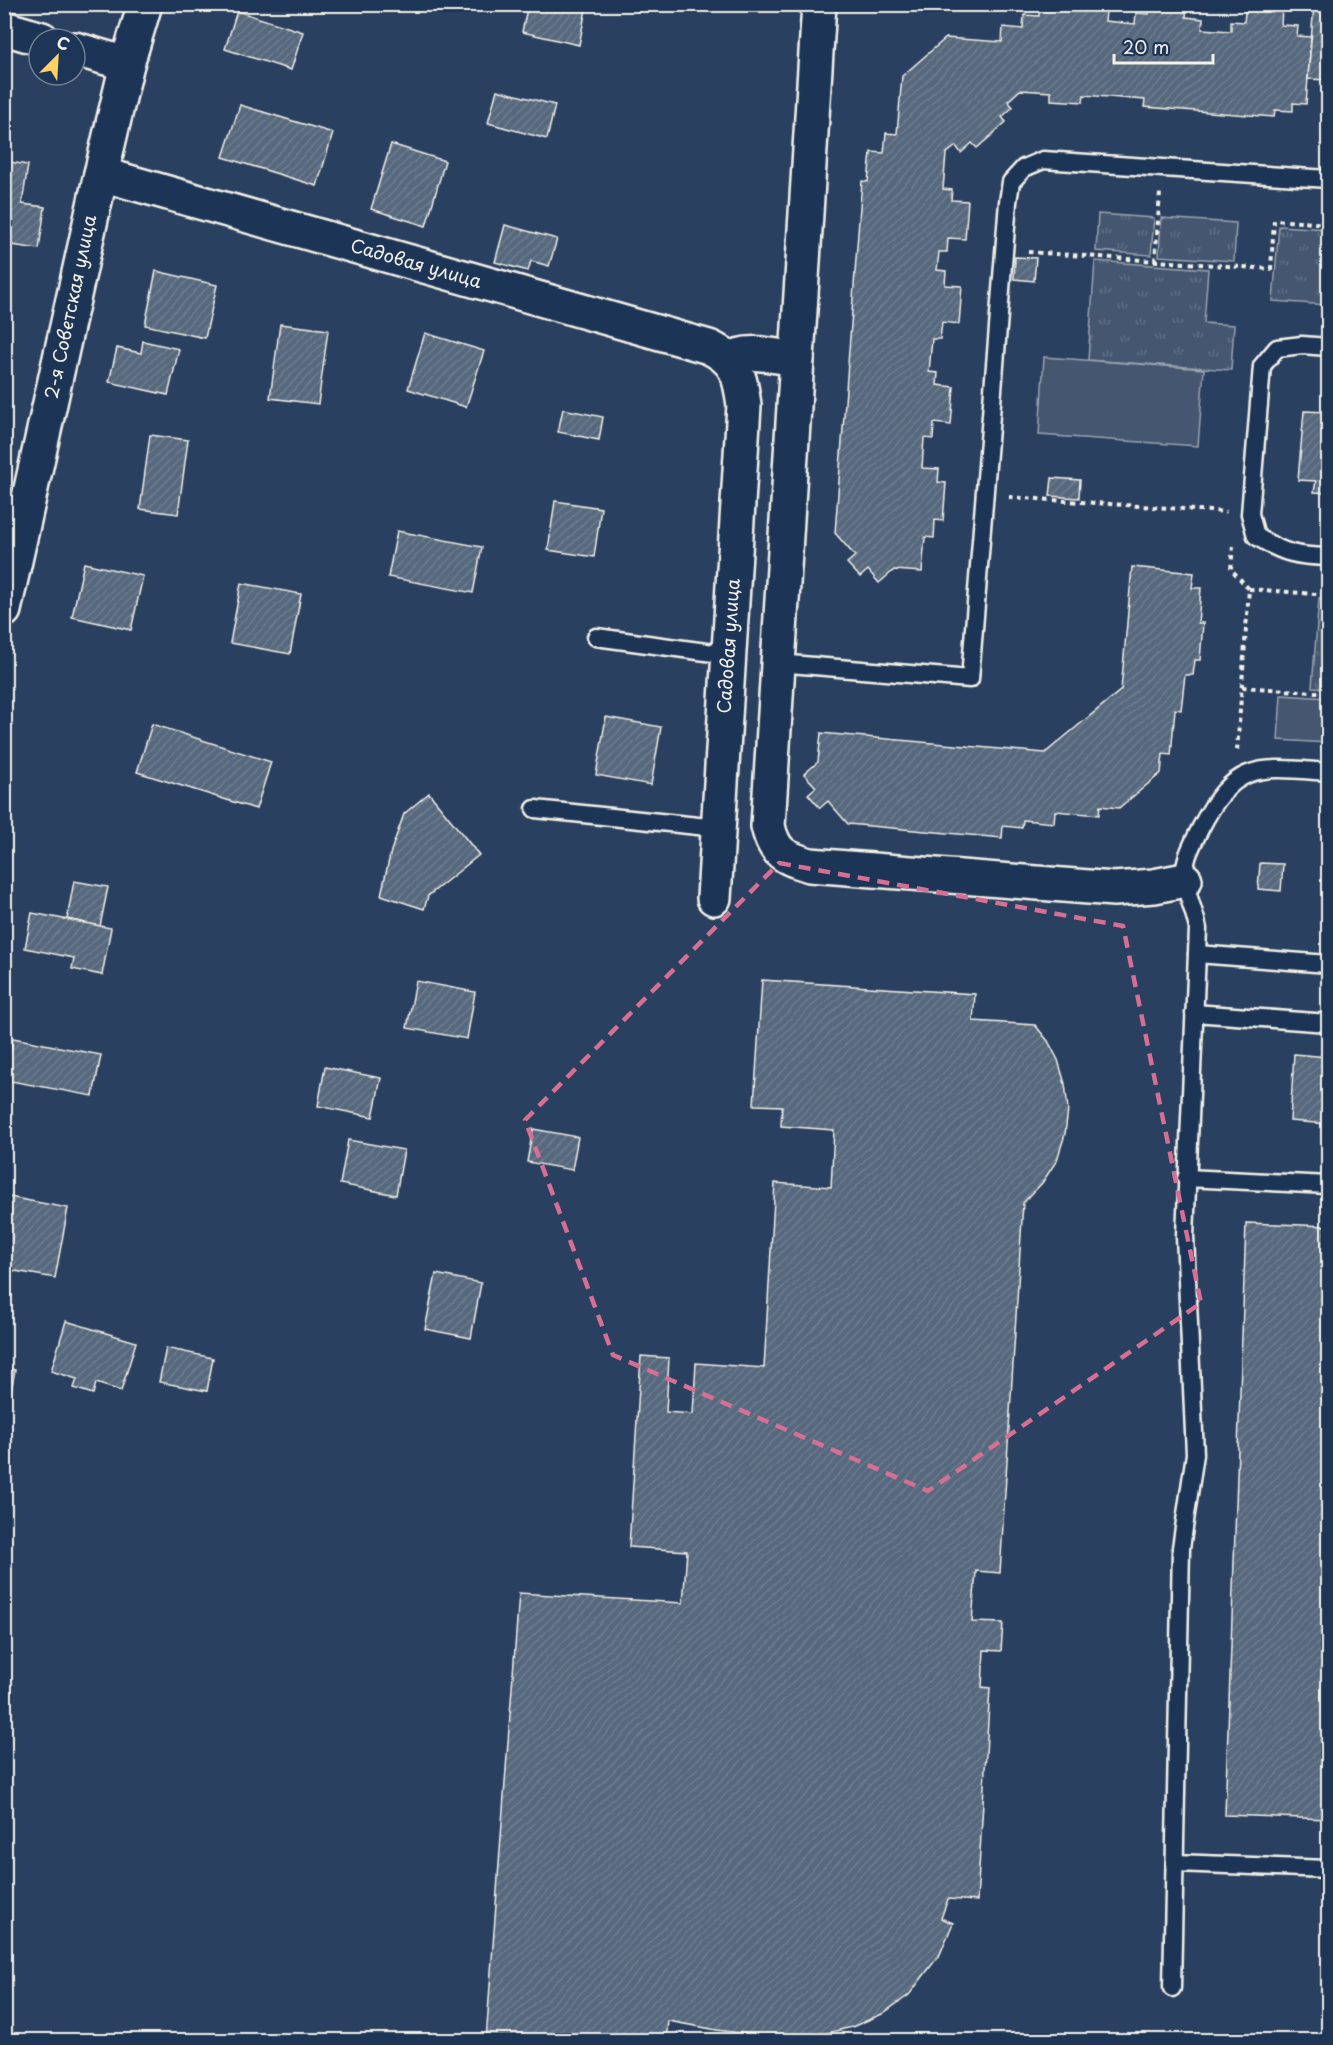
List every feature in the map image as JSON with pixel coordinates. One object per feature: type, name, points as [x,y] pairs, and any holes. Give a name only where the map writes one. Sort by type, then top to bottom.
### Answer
[{"type":"street","name":"2-я Советская улица","points":[[4,610],[100,174],[127,64],[145,4]]},
{"type":"street","points":[[819,4],[768,826],[771,841],[782,854],[810,866],[1114,889],[1154,886],[1185,880]]},
{"type":"street","points":[[4,28],[27,35]]},
{"type":"street","points":[[87,52],[127,64]]},
{"type":"street","name":"Садовая улица","points":[[100,174],[709,347],[730,360],[740,380],[744,405],[714,898]]},
{"type":"street","points":[[730,360],[750,353],[797,359]]},
{"type":"lane","points":[[778,663],[970,679],[1011,182],[1024,168],[1043,160],[1329,179]]},
{"type":"lane","points":[[1329,347],[1302,345],[1276,348],[1262,366],[1243,513],[1256,537],[1275,548],[1296,556],[1329,557]]},
{"type":"lane","points":[[596,637],[728,655]]},
{"type":"lane","points":[[1172,1988],[1181,1548],[1195,1454],[1185,1236],[1198,929],[1185,880],[1187,855],[1207,816],[1230,786],[1247,773],[1271,768],[1329,772]]},
{"type":"lane","points":[[535,808],[717,828]]},
{"type":"lane","points":[[1197,954],[1329,964]]},
{"type":"lane","points":[[1194,1013],[1329,1023]]},
{"type":"lane","points":[[1186,1178],[1329,1185]]},
{"type":"lane","points":[[1175,1863],[1329,1869]]},
{"type":"path","points":[[1155,261],[1161,168]]},
{"type":"path","points":[[1004,250],[1271,269],[1274,220],[1329,224]]},
{"type":"path","points":[[984,495],[1243,513],[1231,569],[1249,589],[1328,595],[1329,588]]},
{"type":"path","points":[[1230,786],[1242,687],[1249,589]]},
{"type":"path","points":[[1242,687],[1329,693]]},
{"type":"highlighted area","points":[[779,863],[1123,926],[1201,1303],[928,1491],[613,1355],[525,1120]]},
{"type":"green space","points":[[1098,214],[1154,218],[1151,255],[1096,251]]},
{"type":"green space","points":[[1161,218],[1236,223],[1234,261],[1159,256]]},
{"type":"green space","points":[[1279,226],[1328,229],[1328,305],[1273,301]]},
{"type":"green space","points":[[1095,261],[1208,269],[1204,323],[1234,325],[1231,370],[1088,360]]},
{"type":"green space","points":[[1044,357],[1204,369],[1198,446],[1039,435]]},
{"type":"green space","points":[[1319,598],[1328,599],[1328,688],[1312,687]]},
{"type":"green space","points":[[1281,695],[1328,698],[1328,743],[1278,740]]},
{"type":"building","points":[[528,4],[587,4],[579,45],[522,32]]},
{"type":"building","points":[[1053,4],[1090,4],[1089,10],[1106,11],[1105,21],[1135,24],[1136,13],[1149,14],[1150,4],[1187,4],[1186,17],[1203,19],[1202,29],[1231,31],[1231,21],[1244,22],[1246,5],[1282,8],[1281,25],[1298,26],[1297,36],[1311,37],[1306,104],[1293,103],[1293,111],[1275,110],[1274,117],[1144,107],[1145,100],[1084,95],[1083,102],[1051,100],[1051,92],[1020,90],[1008,101],[1013,107],[1002,117],[1006,122],[977,148],[972,143],[961,153],[956,146],[946,154],[943,189],[952,190],[951,200],[968,201],[965,239],[948,238],[947,252],[939,252],[937,270],[946,271],[945,285],[962,286],[959,324],[942,322],[940,339],[932,339],[929,372],[938,373],[937,385],[954,387],[951,425],[934,423],[933,439],[924,438],[922,468],[939,469],[938,482],[946,483],[943,521],[935,520],[934,538],[925,537],[922,572],[894,570],[879,583],[868,570],[860,577],[847,563],[855,556],[835,533],[862,181],[868,182],[871,152],[884,153],[886,133],[897,134],[902,76],[946,38],[1002,42],[1003,27],[1023,29],[1024,15],[1039,16],[1039,6],[1053,7]]},
{"type":"building","points":[[1314,4],[1328,4],[1328,80],[1308,79]]},
{"type":"building","points":[[237,11],[303,32],[291,70],[225,49]]},
{"type":"building","points":[[497,90],[555,105],[547,139],[488,123]]},
{"type":"building","points":[[240,105],[333,133],[317,186],[223,157]]},
{"type":"building","points":[[391,144],[445,161],[426,226],[371,209]]},
{"type":"building","points":[[4,161],[28,165],[22,204],[45,207],[39,249],[4,244]]},
{"type":"building","points":[[505,225],[557,239],[549,266],[531,261],[528,271],[495,262]]},
{"type":"building","points":[[1015,257],[1036,258],[1034,281],[1014,279]]},
{"type":"building","points":[[156,271],[217,285],[205,338],[145,325]]},
{"type":"building","points":[[280,324],[328,330],[318,404],[270,398]]},
{"type":"building","points":[[425,333],[484,351],[466,407],[408,389]]},
{"type":"building","points":[[143,341],[179,349],[168,395],[109,382],[117,348],[141,353]]},
{"type":"building","points":[[563,409],[603,417],[599,440],[558,432]]},
{"type":"building","points":[[1304,411],[1328,412],[1328,493],[1314,492],[1316,481],[1298,480]]},
{"type":"building","points":[[150,435],[188,440],[178,514],[140,509]]},
{"type":"building","points":[[1052,478],[1080,480],[1079,498],[1050,496]]},
{"type":"building","points":[[555,501],[601,508],[594,557],[548,550]]},
{"type":"building","points":[[397,531],[482,547],[473,593],[388,577]]},
{"type":"building","points":[[84,563],[143,576],[131,630],[72,617]]},
{"type":"building","points":[[1132,567],[1194,573],[1192,588],[1201,588],[1198,623],[1203,623],[1200,660],[1195,660],[1193,675],[1185,675],[1181,710],[1175,709],[1171,755],[1163,754],[1161,773],[1119,808],[1100,806],[1099,815],[1055,811],[1054,823],[1023,820],[1022,828],[1003,826],[1002,838],[848,824],[828,801],[820,808],[808,794],[816,787],[804,774],[818,762],[821,733],[1045,753],[1121,690]]},
{"type":"building","points":[[241,583],[301,594],[290,654],[230,643]]},
{"type":"building","points":[[606,717],[661,727],[651,785],[596,775]]},
{"type":"building","points":[[152,724],[271,762],[256,809],[137,772]]},
{"type":"building","points":[[429,793],[479,855],[428,896],[424,909],[381,895],[391,851],[404,814]]},
{"type":"building","points":[[1260,863],[1283,864],[1281,891],[1258,889]]},
{"type":"building","points":[[74,881],[108,887],[100,926],[67,919]]},
{"type":"building","points":[[32,913],[111,928],[102,975],[72,969],[74,958],[25,948]]},
{"type":"building","points":[[762,980],[975,994],[973,1021],[1035,1025],[1048,1041],[1058,1060],[1065,1084],[1068,1109],[1065,1134],[1057,1160],[1042,1183],[1023,1203],[1000,1573],[976,1571],[972,1622],[1003,1623],[1001,1651],[984,1650],[982,1687],[990,1688],[977,1901],[948,1899],[941,1918],[953,1923],[940,1954],[909,1995],[882,2014],[852,2027],[811,2037],[769,2037],[668,2021],[666,2040],[486,2040],[519,1593],[683,1603],[687,1551],[629,1547],[641,1356],[669,1358],[666,1412],[693,1414],[696,1363],[764,1368],[775,1183],[831,1187],[834,1130],[781,1126],[782,1106],[754,1105]]},
{"type":"building","points":[[416,981],[475,992],[467,1039],[407,1028]]},
{"type":"building","points":[[13,1038],[101,1055],[93,1096],[5,1080]]},
{"type":"building","points":[[1294,1054],[1328,1057],[1328,1124],[1290,1121]]},
{"type":"building","points":[[325,1067],[381,1078],[373,1117],[318,1106]]},
{"type":"building","points":[[533,1129],[578,1137],[572,1170],[527,1162]]},
{"type":"building","points":[[348,1140],[404,1150],[396,1195],[340,1184]]},
{"type":"building","points":[[4,1196],[68,1208],[55,1278],[4,1269]]},
{"type":"building","points":[[1246,1223],[1328,1226],[1328,1819],[1225,1815]]},
{"type":"building","points":[[436,1274],[481,1283],[471,1338],[425,1329]]},
{"type":"building","points":[[66,1321],[136,1342],[121,1391],[96,1383],[93,1394],[74,1388],[77,1379],[51,1371]]},
{"type":"building","points":[[166,1348],[213,1358],[207,1391],[159,1382]]},
{"type":"building","points":[[4,1367],[15,1370],[7,1412],[4,1412]]}]
